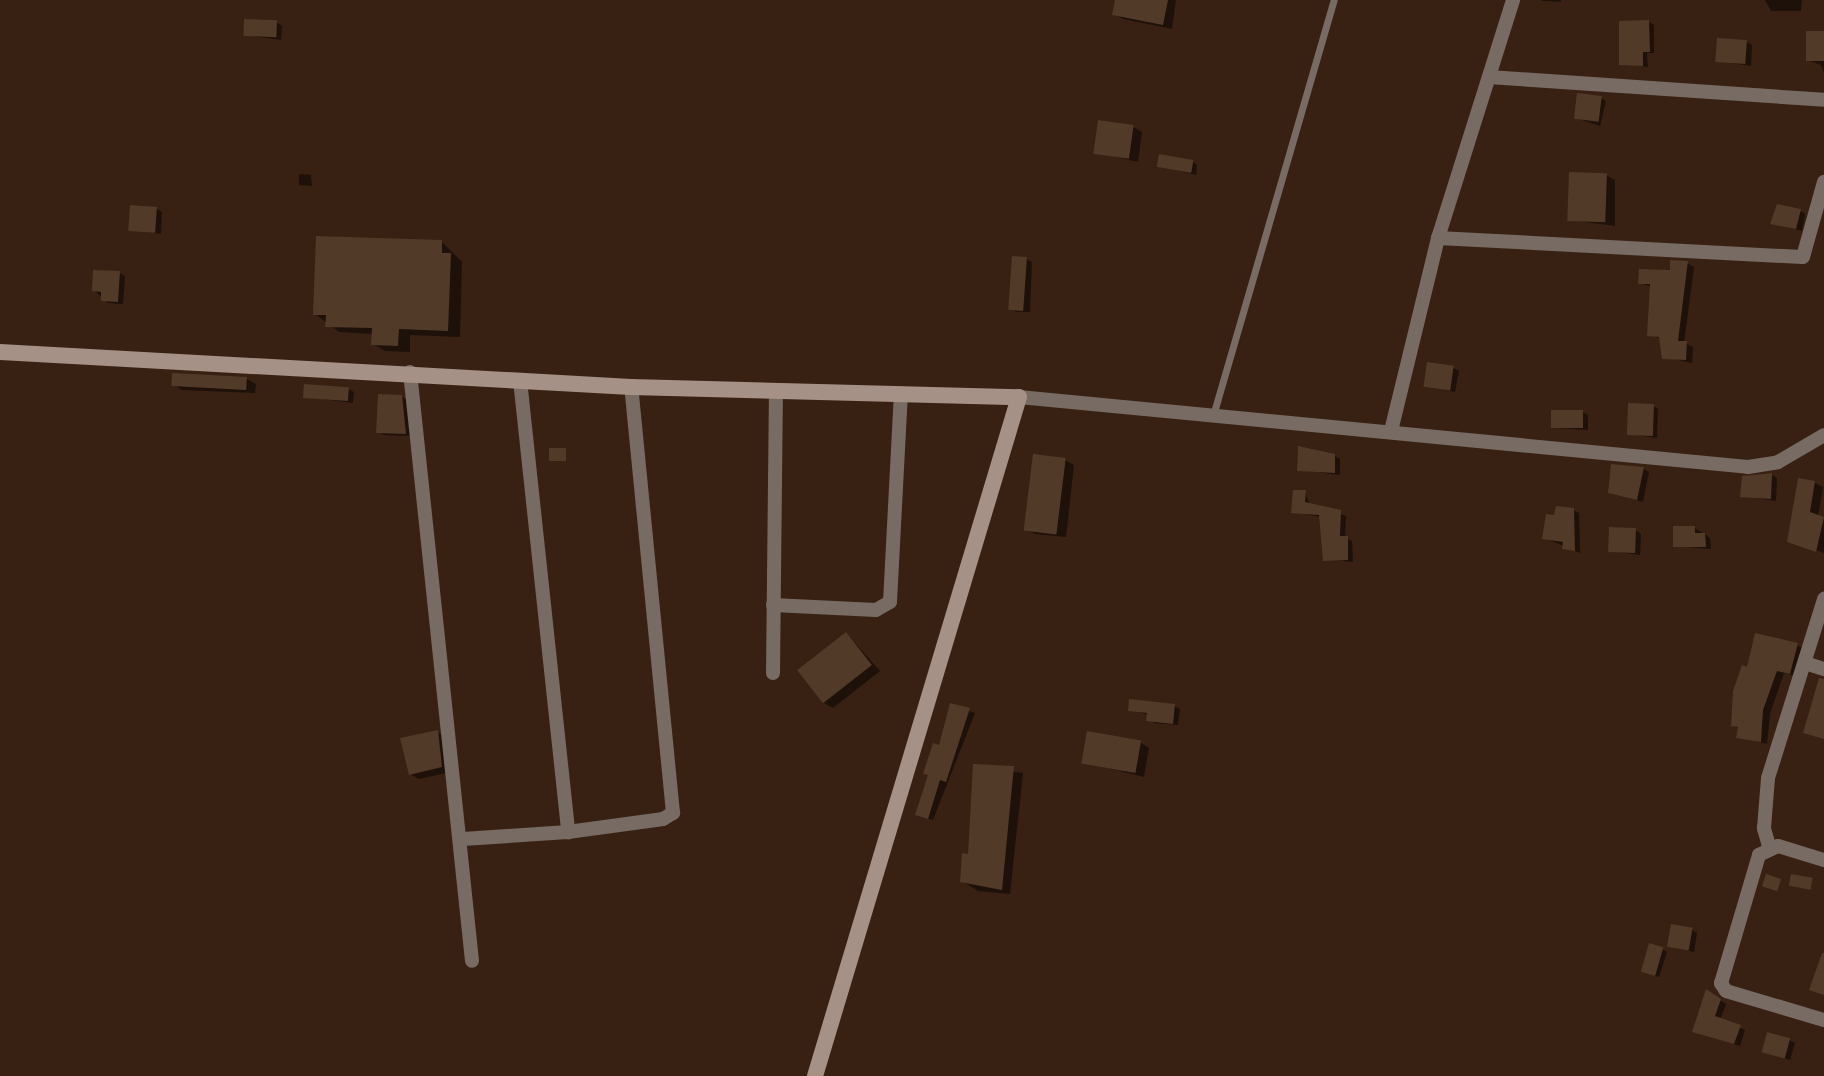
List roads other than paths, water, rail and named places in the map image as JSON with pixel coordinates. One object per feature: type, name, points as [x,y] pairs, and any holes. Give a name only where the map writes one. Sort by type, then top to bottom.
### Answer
[{"type":"street","points":[[1391,431],[1438,238],[1513,0]]},
{"type":"street","points":[[1489,77],[1824,100]]},
{"type":"street","points":[[1438,238],[1803,257],[1824,182]]},
{"type":"street","points":[[0,352],[410,372],[631,387],[1019,397],[1214,412],[1748,467],[1778,462],[1824,435]]},
{"type":"street","points":[[410,372],[463,839],[472,961]]},
{"type":"street","points":[[520,380],[568,832]]},
{"type":"street","points":[[463,839],[568,832],[663,819],[674,810],[631,387]]},
{"type":"street","points":[[773,673],[776,391]]},
{"type":"street","points":[[773,605],[876,610],[890,602],[901,393]]},
{"type":"street","points":[[815,1076],[1019,397]]},
{"type":"street","points":[[1769,846],[1764,828],[1768,778],[1824,599]]},
{"type":"street","points":[[1805,663],[1824,669]]},
{"type":"street","points":[[1769,846],[1824,860]]},
{"type":"street","points":[[1769,846],[1757,857],[1722,987],[1824,1020]]},
{"type":"lane","points":[[1214,412],[1334,0]]}]
